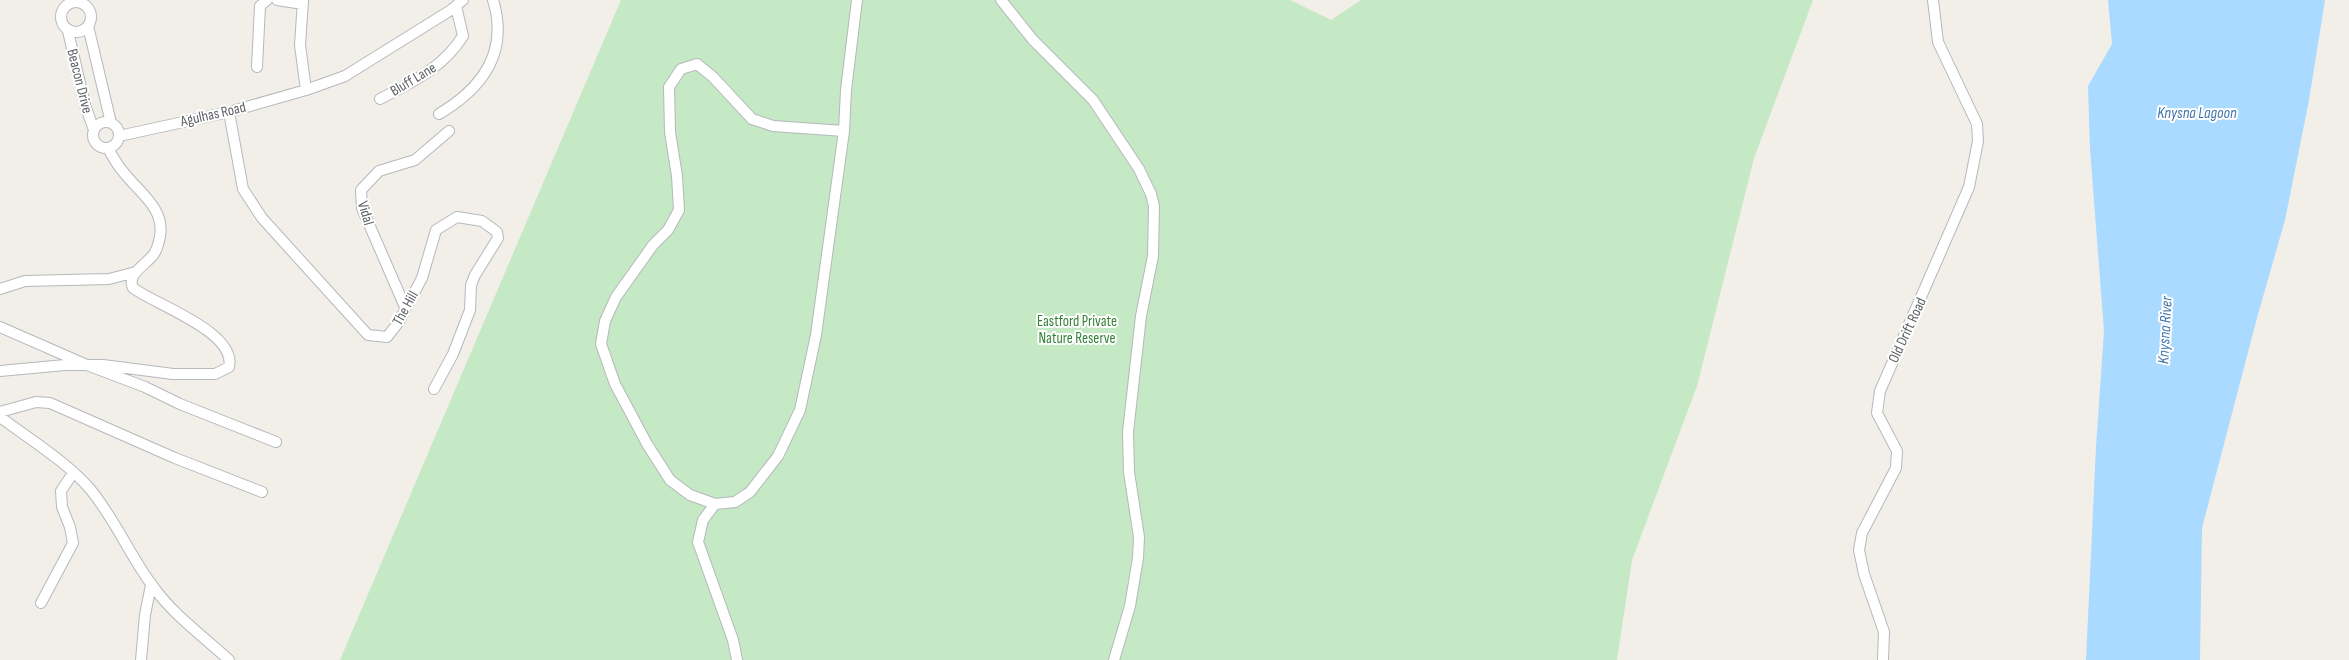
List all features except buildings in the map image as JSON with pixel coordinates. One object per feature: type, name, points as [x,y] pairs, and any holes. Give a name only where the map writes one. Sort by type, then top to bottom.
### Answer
[{"type":"street","points":[[257,67],[260,6],[266,0]]},
{"type":"street","points":[[277,0],[303,2],[300,45],[306,90]]},
{"type":"street","points":[[440,114],[462,101],[492,62],[497,48],[499,29],[493,0]]},
{"type":"street","points":[[844,131],[773,126],[752,119],[718,82],[697,64],[681,69],[669,87],[670,132],[677,176],[679,210],[668,230],[653,245],[616,296],[605,321],[601,344],[615,384],[647,444],[670,480],[690,495],[715,504],[735,502],[750,492],[778,456],[800,410],[816,335],[844,131],[846,90],[857,0]]},
{"type":"street","points":[[1001,0],[1033,40],[1093,100],[1139,169],[1151,194],[1154,206],[1153,256],[1141,316],[1128,432],[1129,472],[1139,537],[1138,558],[1130,606],[1114,660]]},
{"type":"street","name":"Old Drift Road","points":[[1883,660],[1884,632],[1861,562],[1859,550],[1862,533],[1896,468],[1898,457],[1877,413],[1878,403],[1886,376],[1931,279],[1969,187],[1978,141],[1977,124],[1938,42],[1933,0]]},
{"type":"street","points":[[76,1],[82,3],[90,10],[91,16],[88,26],[82,31],[75,33],[63,27],[60,16],[66,6],[76,1]]},
{"type":"street","name":"Agulhas Road","points":[[119,136],[229,112],[306,90],[345,76],[460,3]]},
{"type":"street","name":"Bluff Lane","points":[[380,99],[422,77],[454,50],[463,36],[460,3]]},
{"type":"street","name":"Beacon Drive","points":[[88,26],[111,123]]},
{"type":"street","name":"Beacon Drive","points":[[68,31],[85,105],[94,130]]},
{"type":"street","name":"The Hill","points":[[229,112],[243,189],[262,218],[368,335],[387,337],[398,323],[404,307],[422,278],[436,230],[446,222],[457,217],[482,221],[497,232],[498,238],[475,275],[467,318],[453,354],[434,388]]},
{"type":"street","points":[[0,371],[87,365],[173,374],[215,374],[228,367],[231,358],[226,347],[217,338],[178,312],[133,288],[131,284],[136,272],[147,262],[158,246],[161,227],[159,215],[154,206],[117,164],[108,148],[96,143],[94,130],[99,124],[111,123],[117,128],[119,136],[115,145],[108,148]]},
{"type":"street","name":"Vidal","points":[[404,307],[362,208],[361,190],[379,171],[415,160],[449,131]]},
{"type":"street","points":[[0,289],[25,282],[109,279],[136,272]]},
{"type":"street","points":[[0,327],[87,365],[276,442]]},
{"type":"street","points":[[0,412],[36,402],[50,403],[175,458],[262,492]]},
{"type":"street","points":[[0,417],[42,448],[89,487],[116,522],[151,585],[167,604],[229,660]]},
{"type":"street","points":[[41,603],[73,544],[70,527],[62,507],[61,491],[73,474]]},
{"type":"street","points":[[715,504],[703,520],[698,542],[733,640],[737,660]]},
{"type":"street","points":[[142,660],[145,615],[151,585]]},
{"type":"green space","name":"Eastford Private Nature Reserve","points":[[621,0],[1290,0],[1331,20],[1361,0],[1813,0],[1754,158],[1697,386],[1632,560],[1617,660],[340,660]]},
{"type":"water","name":"Knysna Lagoon","points":[[2108,0],[2325,0],[2309,100],[2285,220],[2257,318],[2202,528],[2200,660],[2086,660],[2096,447],[2104,331],[2090,149],[2088,86],[2112,44]]},
{"type":"water label","name":"Knysna River","points":[[2164,330]]}]
